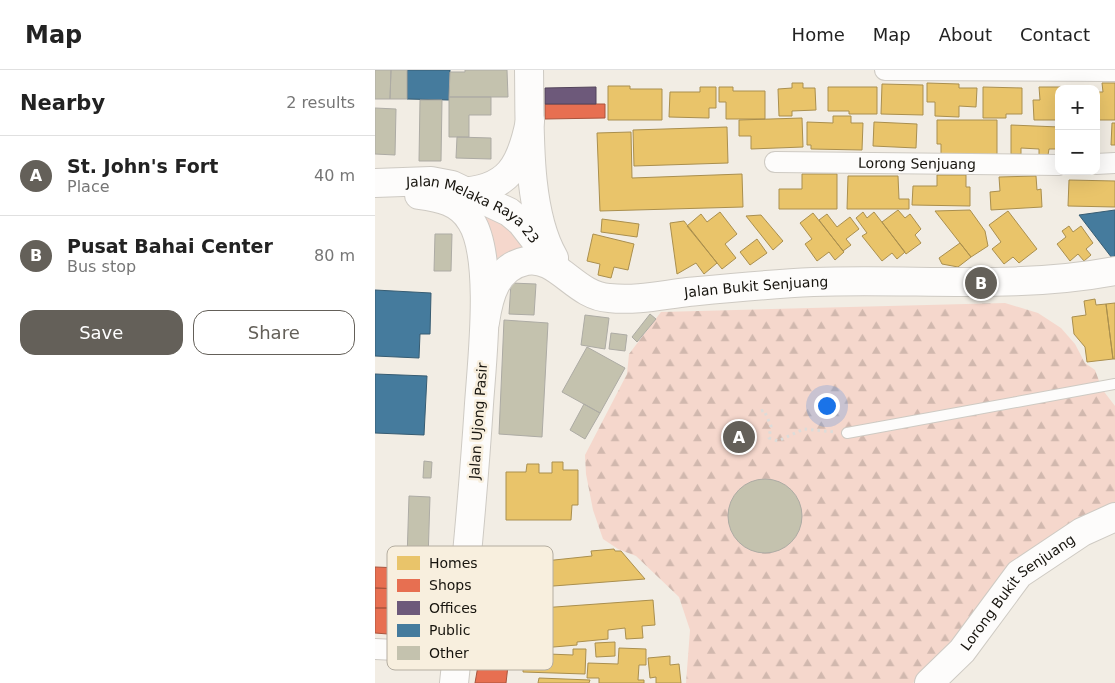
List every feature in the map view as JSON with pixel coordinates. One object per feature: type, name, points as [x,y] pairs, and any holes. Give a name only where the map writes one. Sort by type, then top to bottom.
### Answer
[{"type":"main road","points":[[419,195],[465,192],[493,186],[504,180],[522,153],[530,120],[529,70]]},
{"type":"main road","name":"Jalan Bukit Senjuang","points":[[530,120],[535,200],[547,246],[560,271],[579,288],[591,294],[607,298],[633,299],[733,287],[812,282],[897,280],[1005,283],[1075,279],[1115,271]]},
{"type":"main road","name":"Jalan Melaka Raya 23","points":[[375,183],[445,182],[509,212],[521,222],[560,271]]},
{"type":"main road","name":"Jalan Melaka Raya 23","points":[[375,197],[419,195]]},
{"type":"main road","name":"Jalan Ujong Pasir","points":[[419,195],[440,198],[455,204],[471,221],[477,233],[481,254],[485,322],[476,461],[468,546]]},
{"type":"main road","points":[[485,322],[492,291],[499,277],[507,269],[528,260],[539,261],[560,271]]},
{"type":"main road","name":"Lorong Bukit Senjuang","points":[[929,683],[961,651],[1019,574],[1082,532],[1115,517]]},
{"type":"main road","name":"Jalan Ujong Pasir","points":[[453,683],[455,670]]},
{"type":"street","points":[[885,70],[1115,71]]},
{"type":"street","name":"Lorong Senjuang","points":[[775,162],[1055,165]]},
{"type":"street","points":[[1100,164],[1115,163]]},
{"type":"lane","points":[[847,433],[1115,384]]},
{"type":"path","points":[[761,411],[764,410],[771,426],[769,438],[778,441],[805,429],[847,433]]},
{"type":"green space","points":[[497,211],[531,251],[509,253],[499,257],[490,264],[478,212]]},
{"type":"green space","points":[[1005,303],[1038,313],[1061,328],[1075,344],[1085,363],[1095,370],[1102,389],[1115,406],[1115,505],[943,653],[913,683],[686,683],[690,630],[679,597],[636,556],[618,549],[603,539],[593,510],[586,474],[585,455],[627,374],[629,354],[661,312]]},
{"type":"building: Homes","points":[[792,83],[803,83],[803,88],[815,88],[816,110],[792,111],[792,116],[779,116],[778,89],[792,88]]},
{"type":"building: Homes","points":[[927,83],[959,84],[959,88],[977,88],[976,107],[959,106],[959,117],[935,116],[935,102],[927,102]]},
{"type":"building: Homes","points":[[1102,83],[1115,83],[1115,120],[1100,120],[1100,92],[1103,92]]},
{"type":"building: Homes","points":[[882,84],[923,85],[923,115],[881,114]]},
{"type":"building: Homes","points":[[608,86],[630,86],[630,89],[662,89],[662,120],[608,120]]},
{"type":"building: Homes","points":[[700,87],[716,87],[716,108],[709,108],[709,118],[669,117],[670,92],[700,92]]},
{"type":"building: Homes","points":[[719,87],[733,87],[733,91],[765,91],[765,119],[726,119],[726,102],[719,102]]},
{"type":"building: Homes","points":[[828,87],[877,87],[877,114],[849,114],[849,111],[828,111]]},
{"type":"building: Homes","points":[[983,87],[1022,88],[1022,114],[1006,114],[1006,118],[983,118]]},
{"type":"building: Homes","points":[[1039,87],[1055,87],[1055,120],[1034,120],[1033,100],[1040,100]]},
{"type":"building: Homes","points":[[833,116],[851,116],[851,123],[863,123],[862,150],[811,149],[811,145],[807,145],[807,122],[833,123]]},
{"type":"building: Homes","points":[[802,118],[803,147],[751,149],[751,136],[739,136],[739,120]]},
{"type":"building: Homes","points":[[937,120],[997,120],[997,155],[941,155],[941,144],[937,144]]},
{"type":"building: Homes","points":[[874,122],[917,124],[916,148],[873,146]]},
{"type":"building: Homes","points":[[1112,123],[1115,123],[1115,145],[1111,145]]},
{"type":"building: Homes","points":[[1011,125],[1055,127],[1055,149],[1049,149],[1048,155],[1039,155],[1039,149],[1021,148],[1021,154],[1011,154]]},
{"type":"building: Homes","points":[[727,127],[728,163],[634,166],[633,130]]},
{"type":"building: Homes","points":[[631,132],[632,178],[742,174],[743,207],[600,211],[597,133]]},
{"type":"building: Homes","points":[[802,174],[837,174],[837,209],[779,209],[779,189],[802,189]]},
{"type":"building: Homes","points":[[937,175],[966,175],[966,187],[970,187],[970,206],[912,205],[913,186],[937,186]]},
{"type":"building: Homes","points":[[848,176],[898,176],[899,199],[909,199],[909,209],[847,209]]},
{"type":"building: Homes","points":[[1036,176],[1037,190],[1041,189],[1042,207],[991,210],[990,192],[1000,191],[999,177]]},
{"type":"building: Homes","points":[[1069,180],[1115,181],[1115,207],[1068,206]]},
{"type":"building: Homes","points":[[898,210],[905,218],[910,214],[921,229],[915,235],[921,243],[906,254],[882,222]]},
{"type":"building: Homes","points":[[970,210],[985,231],[988,246],[971,257],[935,211]]},
{"type":"building: Homes","points":[[1008,211],[1037,249],[1019,263],[1013,257],[1004,264],[992,249],[1001,242],[989,225]]},
{"type":"building: Homes","points":[[720,212],[737,234],[725,244],[736,258],[722,269],[687,226],[701,214],[707,222]]},
{"type":"building: Homes","points":[[863,212],[867,218],[874,212],[905,252],[897,259],[892,253],[882,261],[862,236],[867,233],[856,218]]},
{"type":"building: Homes","points":[[813,213],[844,252],[835,260],[829,252],[817,261],[805,244],[812,239],[800,223]]},
{"type":"building: Homes","points":[[827,214],[837,227],[850,217],[859,229],[846,239],[851,245],[843,251],[819,220]]},
{"type":"building: Homes","points":[[761,215],[783,241],[773,250],[746,216]]},
{"type":"building: Homes","points":[[602,219],[639,224],[637,237],[601,232]]},
{"type":"building: Homes","points":[[684,221],[717,263],[704,274],[696,263],[677,274],[670,223]]},
{"type":"building: Homes","points":[[1069,226],[1073,232],[1081,226],[1093,243],[1086,249],[1091,255],[1084,261],[1078,254],[1070,261],[1057,244],[1066,237],[1062,231]]},
{"type":"building: Homes","points":[[593,234],[634,244],[628,270],[614,267],[611,278],[598,275],[600,264],[587,261]]},
{"type":"building: Homes","points":[[757,239],[767,253],[750,265],[740,252]]},
{"type":"building: Homes","points":[[960,243],[971,257],[958,267],[942,264],[939,258]]},
{"type":"building: Homes","points":[[1095,299],[1096,305],[1106,304],[1113,359],[1087,362],[1085,347],[1074,334],[1072,317],[1086,315],[1084,301]]},
{"type":"building: Homes","points":[[1115,303],[1115,359],[1113,359],[1106,304]]},
{"type":"building: Homes","points":[[552,462],[563,462],[563,470],[578,470],[578,505],[572,505],[571,520],[506,520],[506,472],[526,472],[527,464],[539,464],[539,473],[552,473]]},
{"type":"building: Homes","points":[[614,549],[615,551],[621,551],[645,579],[553,586],[553,560],[592,556],[591,551]]},
{"type":"building: Homes","points":[[653,600],[655,625],[642,626],[643,638],[626,639],[625,628],[608,630],[608,639],[577,642],[577,645],[553,647],[553,607]]},
{"type":"building: Homes","points":[[615,642],[615,656],[596,657],[595,643]]},
{"type":"building: Homes","points":[[619,648],[646,649],[646,665],[639,665],[638,680],[644,680],[644,683],[599,683],[599,678],[587,678],[588,663],[618,664]]},
{"type":"building: Homes","points":[[573,649],[586,649],[585,674],[523,672],[523,670],[553,670],[553,654],[573,655]]},
{"type":"building: Homes","points":[[670,656],[670,665],[679,664],[681,683],[656,683],[656,677],[650,678],[648,658]]},
{"type":"building: Homes","points":[[539,678],[590,680],[589,683],[538,683]]},
{"type":"building: Shops","points":[[545,104],[605,104],[605,118],[545,119]]},
{"type":"building: Shops","points":[[375,567],[387,567],[387,588],[375,588]]},
{"type":"building: Shops","points":[[375,588],[387,588],[387,608],[375,608]]},
{"type":"building: Shops","points":[[375,608],[387,608],[387,634],[375,633]]},
{"type":"building: Shops","points":[[477,670],[508,670],[506,683],[475,683]]},
{"type":"building: Offices","points":[[596,87],[596,104],[545,104],[545,88]]},
{"type":"building: Public","points":[[407,70],[450,70],[449,100],[407,99]]},
{"type":"building: Public","points":[[1115,210],[1115,256],[1112,258],[1079,215]]},
{"type":"building: Public","points":[[375,290],[431,293],[430,334],[420,334],[419,358],[375,356]]},
{"type":"building: Public","points":[[375,374],[427,376],[424,435],[375,433]]},
{"type":"building: Other","points":[[375,70],[391,70],[390,99],[375,99]]},
{"type":"building: Other","points":[[391,70],[407,70],[407,99],[390,99]]},
{"type":"building: Other","points":[[465,70],[507,70],[508,97],[449,97],[450,72],[465,72]]},
{"type":"building: Other","points":[[449,97],[491,97],[491,115],[469,115],[469,137],[449,137]]},
{"type":"building: Other","points":[[420,100],[442,100],[441,161],[419,161]]},
{"type":"building: Other","points":[[375,108],[396,109],[395,155],[375,154]]},
{"type":"building: Other","points":[[457,137],[491,138],[491,159],[456,158]]},
{"type":"building: Other","points":[[435,234],[452,234],[451,271],[434,271]]},
{"type":"building: Other","points":[[511,283],[536,284],[534,315],[509,314]]},
{"type":"building: Other","points":[[650,314],[656,319],[637,342],[632,337]]},
{"type":"building: Other","points":[[585,315],[609,318],[605,349],[581,345]]},
{"type":"building: Other","points":[[504,320],[548,323],[542,437],[499,434]]},
{"type":"building: Other","points":[[611,333],[627,335],[625,351],[609,349]]},
{"type":"building: Other","points":[[587,347],[625,368],[600,413],[562,392]]},
{"type":"building: Other","points":[[584,404],[600,413],[585,439],[570,430]]},
{"type":"building: Other","points":[[424,461],[432,462],[431,478],[423,478]]},
{"type":"building: Other","points":[[765,479],[779,482],[791,490],[799,502],[802,516],[799,530],[791,542],[779,550],[765,553],[751,550],[739,542],[731,530],[728,516],[731,502],[739,490],[751,482]]},
{"type":"building: Other","points":[[409,496],[430,497],[428,546],[407,546]]},
{"type":"place","name":"Pusat Bahai Center","points":[[981,283]]},
{"type":"place","name":"St. John's Fort","points":[[739,437]]}]
